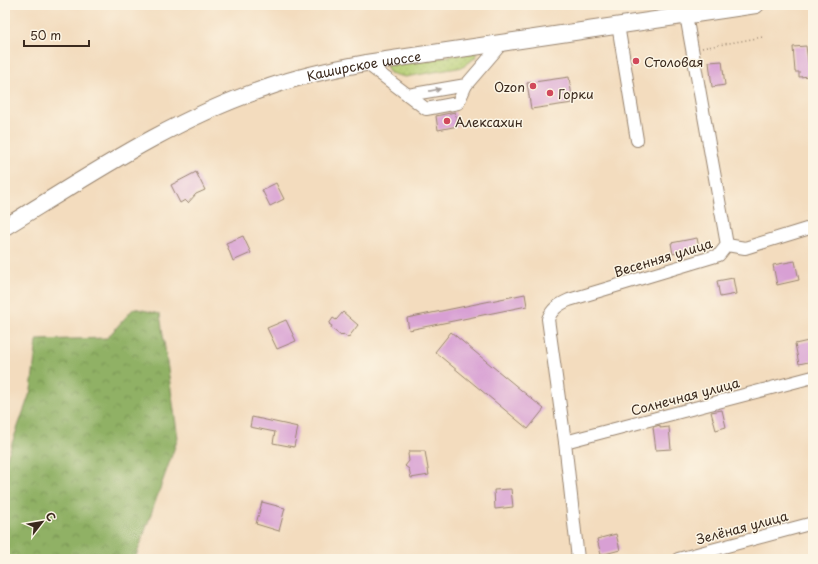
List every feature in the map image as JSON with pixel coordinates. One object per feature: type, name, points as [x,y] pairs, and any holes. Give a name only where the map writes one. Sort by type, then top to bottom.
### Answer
[{"type":"main road","name":"Каширское шоссе","points":[[5,227],[135,147],[190,119],[269,87],[316,73],[366,63],[618,25],[696,11],[756,5]]},
{"type":"street","points":[[696,11],[692,49],[727,245]]},
{"type":"street","points":[[618,25],[638,140]]},
{"type":"street","points":[[366,63],[426,109],[458,103],[466,84],[503,42]]},
{"type":"street","points":[[408,95],[466,84]]},
{"type":"street","name":"Весенняя улица","points":[[564,442],[548,319],[551,312],[558,305],[569,300],[719,255],[727,245],[745,248],[813,227]]},
{"type":"street","name":"Солнечная улица","points":[[564,442],[813,377]]},
{"type":"street","points":[[564,442],[578,559]]},
{"type":"street","name":"Зелёная улица","points":[[678,559],[813,523]]},
{"type":"path","points":[[692,49],[763,37]]},
{"type":"green space","points":[[476,52],[476,57],[463,67],[405,77],[390,73],[386,66]]},
{"type":"green space","points":[[134,308],[160,314],[178,438],[135,559],[5,559],[5,463],[31,390],[37,340],[107,338]]},
{"type":"building","points":[[806,46],[810,76],[799,77],[799,72],[795,72],[793,47]]},
{"type":"building","points":[[722,61],[725,85],[712,87],[709,62]]},
{"type":"building","name":"Горки","points":[[569,77],[573,103],[531,109],[527,83]]},
{"type":"building","name":"Алексахин","points":[[455,112],[458,126],[438,130],[436,116]]},
{"type":"building","points":[[196,172],[205,190],[196,194],[188,203],[185,200],[180,203],[171,185]]},
{"type":"building","points":[[276,183],[284,199],[270,206],[262,190]]},
{"type":"building","points":[[243,236],[251,253],[233,261],[226,243]]},
{"type":"building","points":[[697,238],[699,248],[673,254],[671,243]]},
{"type":"building","points":[[795,261],[799,280],[777,285],[773,265]]},
{"type":"building","points":[[733,278],[736,294],[720,297],[717,281]]},
{"type":"building","points":[[525,294],[527,306],[409,330],[407,318]]},
{"type":"building","points":[[343,312],[358,325],[348,338],[343,334],[341,336],[331,328],[332,326],[329,324],[333,318],[336,320]]},
{"type":"building","points":[[286,320],[296,341],[277,349],[267,328]]},
{"type":"building","points":[[451,332],[544,409],[528,429],[435,352]]},
{"type":"building","points":[[813,340],[813,361],[799,364],[795,344]]},
{"type":"building","points":[[722,410],[726,427],[716,430],[711,412]]},
{"type":"building","points":[[252,417],[298,427],[294,447],[273,443],[275,432],[250,427]]},
{"type":"building","points":[[660,425],[660,428],[669,427],[671,449],[656,450],[653,427]]},
{"type":"building","points":[[410,451],[425,451],[429,475],[411,478],[409,469],[405,466],[409,461],[408,454]]},
{"type":"building","points":[[511,489],[513,507],[495,509],[494,490]]},
{"type":"building","points":[[262,502],[285,508],[279,531],[256,524]]},
{"type":"building","points":[[616,534],[620,550],[601,555],[597,539]]},
{"type":"place","name":"Столовая","points":[[636,61]]},
{"type":"place","name":"Ozon","points":[[533,86]]},
{"type":"place","name":"Горки","points":[[550,93]]},
{"type":"place","name":"Алексахин","points":[[447,121]]}]
